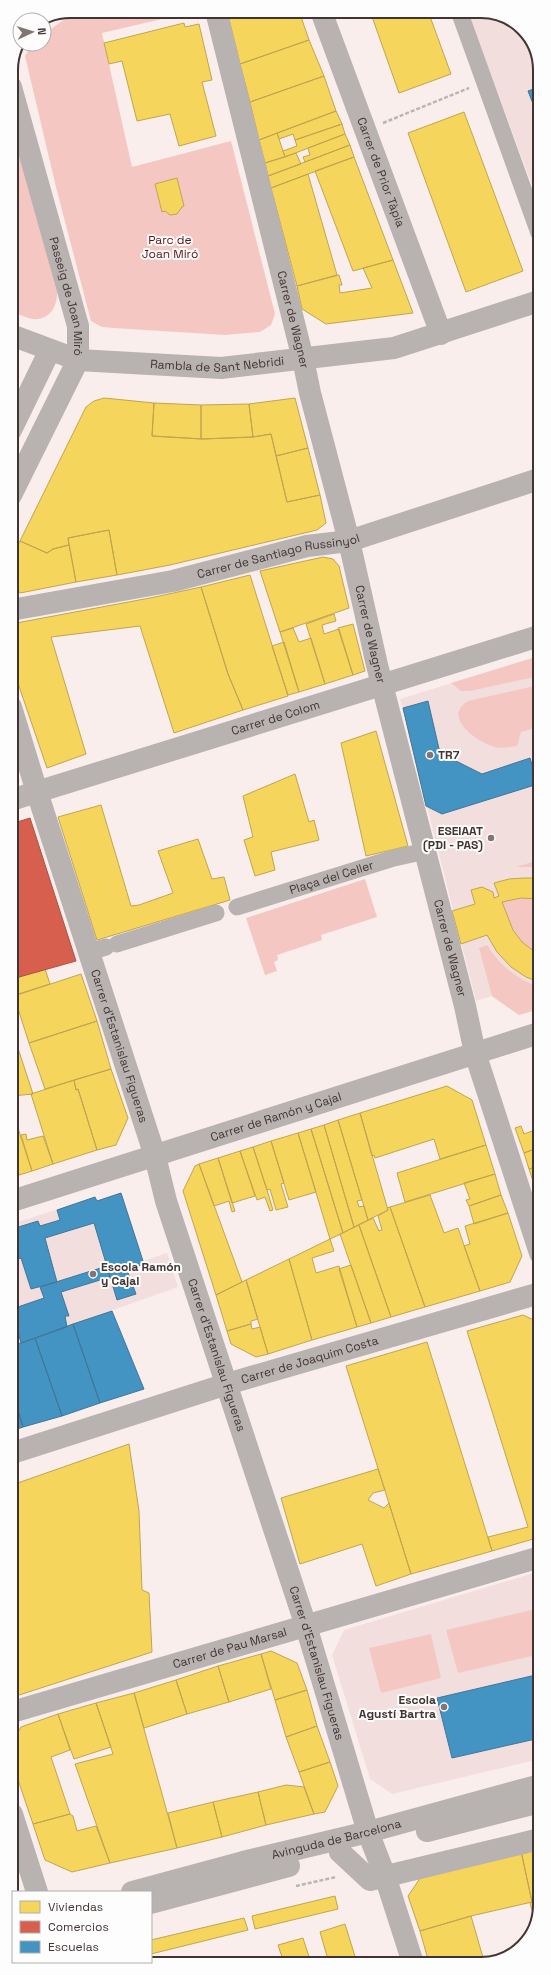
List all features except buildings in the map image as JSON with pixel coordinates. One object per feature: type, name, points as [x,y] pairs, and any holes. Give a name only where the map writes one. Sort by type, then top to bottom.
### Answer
[{"type":"street","name":"Carrer de Wagner","points":[[218,18],[303,359],[310,393],[349,541],[382,686],[426,851],[465,1006],[475,1053],[533,1231]]},
{"type":"street","name":"Carrer de Prior Tàpia","points":[[324,18],[441,334]]},
{"type":"street","points":[[462,18],[533,216]]},
{"type":"street","name":"Passeig de Joan Miró","points":[[18,112],[78,326],[78,360],[18,481]]},
{"type":"street","name":"Rambla de Sant Nebridi","points":[[18,338],[78,360],[221,368],[394,348],[533,303]]},
{"type":"street","name":"Passeig de Joan Miró","points":[[18,416],[50,350]]},
{"type":"street","name":"Carrer de Santiago Russinyol","points":[[18,609],[173,581],[307,546],[349,541],[533,481]]},
{"type":"street","name":"Carrer de Colom","points":[[18,798],[533,638]]},
{"type":"street","name":"Carrer d'Estanislau Figueras","points":[[18,730],[37,792],[104,948],[166,1201],[306,1626],[371,1837],[411,1957]]},
{"type":"street","name":"Plaça del Celler","points":[[237,907],[387,860],[426,851]]},
{"type":"street","points":[[104,948],[216,913]]},
{"type":"street","name":"Carrer de Ramón y Cajal","points":[[18,1199],[533,1035]]},
{"type":"street","name":"Carrer de Joaquim Costa","points":[[18,1451],[227,1384],[533,1295]]},
{"type":"street","name":"Carrer de Pau Marsal","points":[[18,1710],[533,1559]]},
{"type":"street","name":"Avinguda de Barcelona","points":[[152,1904],[340,1852],[371,1837],[533,1788]]},
{"type":"street","name":"Avinguda de Barcelona","points":[[136,1891],[243,1862],[533,1803]]},
{"type":"street","points":[[18,1833],[37,1891]]},
{"type":"street","name":"Avinguda de Barcelona","points":[[340,1852],[370,1880],[533,1841]]},
{"type":"path","points":[[380,124],[485,82]]},
{"type":"shaded area","points":[[470,18],[492,19],[507,25],[522,38],[529,50],[533,70],[533,188]]},
{"type":"shaded area","points":[[533,658],[533,1011],[519,1015],[492,996],[476,1001],[400,699]]},
{"type":"shaded area","name":"Escola Ramón y Cajal","points":[[121,1193],[143,1261],[167,1253],[178,1287],[18,1344],[18,1222],[95,1197],[97,1201]]},
{"type":"shaded area","name":"Escola Agustí Bartra","points":[[533,1573],[533,1761],[392,1794],[370,1779],[332,1655],[344,1630]]},
{"type":"green space","name":"Parc de Joan Miró","points":[[66,18],[166,18],[102,33],[132,167],[231,141],[275,314],[271,325],[260,332],[225,335],[102,327],[91,321],[56,187],[25,56],[27,52],[52,52],[52,28]]},
{"type":"green space","points":[[18,142],[57,292],[56,302],[48,315],[39,319],[28,318],[18,314]]},
{"type":"green space","points":[[533,658],[533,677],[470,691],[461,691],[451,683]]},
{"type":"green space","points":[[533,686],[533,729],[521,732],[517,746],[500,748],[488,745],[472,735],[460,722],[458,714],[461,707],[468,701]]},
{"type":"green space","points":[[533,862],[533,867],[516,867]]},
{"type":"green space","points":[[365,879],[377,917],[321,935],[322,940],[277,955],[278,960],[274,962],[277,971],[265,975],[246,918]]},
{"type":"green space","points":[[521,898],[533,899],[533,951],[515,933],[502,902]]},
{"type":"green space","points":[[487,945],[503,965],[516,976],[533,985],[533,1011],[519,1015],[492,996],[479,948]]},
{"type":"green space","points":[[533,1610],[533,1656],[458,1673],[446,1630]]},
{"type":"green space","points":[[431,1634],[441,1678],[381,1693],[369,1648]]},
{"type":"place","name":"TR7","points":[[430,755]]},
{"type":"place","name":"ESEIAAT (PDI - PAS)","points":[[491,838]]},
{"type":"place","name":"Escola Ramón y Cajal","points":[[93,1274]]},
{"type":"place","name":"Escola Agustí Bartra","points":[[444,1707]]}]
